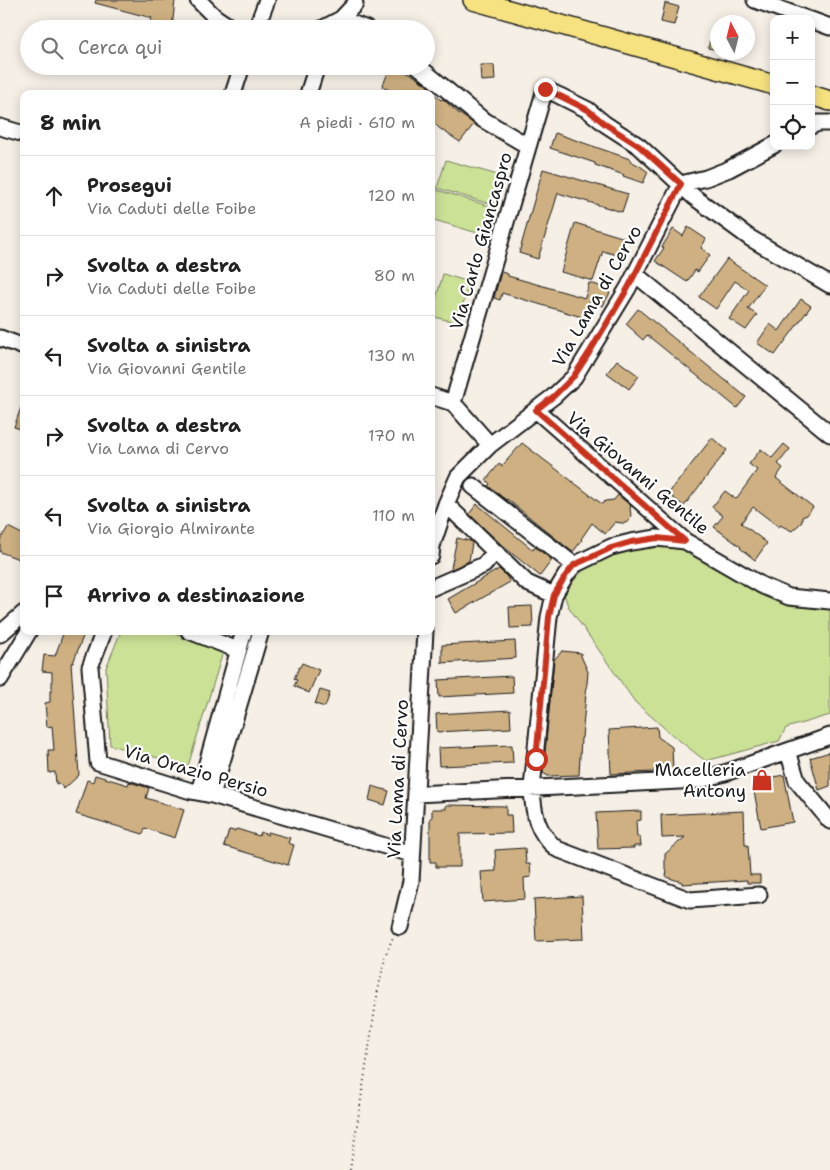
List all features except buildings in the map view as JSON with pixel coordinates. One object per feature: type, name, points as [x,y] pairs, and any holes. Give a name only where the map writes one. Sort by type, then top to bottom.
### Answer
[{"type":"main road","points":[[474,0],[770,84]]},
{"type":"main road","points":[[815,96],[830,101]]},
{"type":"street","points":[[198,0],[220,20]]},
{"type":"street","points":[[259,20],[267,0]]},
{"type":"street","points":[[755,0],[798,11]]},
{"type":"street","points":[[341,19],[355,4]]},
{"type":"street","points":[[815,21],[830,27]]},
{"type":"street","points":[[234,90],[239,75]]},
{"type":"street","points":[[309,90],[314,75]]},
{"type":"street","points":[[429,75],[482,120],[528,146]]},
{"type":"street","name":"Via Carlo Giancaspro","points":[[453,403],[545,89],[588,110],[605,124],[639,146],[681,184]]},
{"type":"street","points":[[815,125],[830,123]]},
{"type":"street","points":[[0,127],[20,133]]},
{"type":"street","points":[[770,147],[729,170],[681,184],[694,197],[750,238],[830,285]]},
{"type":"street","name":"Via Lama di Cervo","points":[[435,537],[446,504],[458,477],[490,445],[554,396],[574,376],[628,288],[681,184]]},
{"type":"street","points":[[635,274],[830,434]]},
{"type":"street","points":[[0,338],[20,346]]},
{"type":"street","points":[[435,397],[453,403],[490,445]]},
{"type":"street","name":"Via Giovanni Gentile","points":[[536,410],[685,541],[763,586],[789,597],[830,601]]},
{"type":"street","points":[[473,486],[574,565]]},
{"type":"street","points":[[446,504],[527,583],[554,595]]},
{"type":"street","points":[[685,541],[657,538],[631,542],[611,548],[574,565],[554,595],[549,617],[532,788],[533,805],[538,826],[550,843],[558,849],[690,900],[759,895]]},
{"type":"street","points":[[435,586],[484,565],[496,552]]},
{"type":"street","points":[[0,634],[20,616]]},
{"type":"street","points":[[0,679],[27,635]]},
{"type":"street","name":"Via Orazio Persio","points":[[102,635],[90,667],[98,762],[412,854]]},
{"type":"street","points":[[199,635],[238,650]]},
{"type":"street","points":[[206,794],[243,635]]},
{"type":"street","points":[[206,794],[260,635]]},
{"type":"street","name":"Via Lama di Cervo","points":[[400,927],[411,881],[425,635]]},
{"type":"street","points":[[416,794],[700,780],[830,736]]},
{"type":"street","points":[[788,751],[797,781],[830,821]]},
{"type":"path","points":[[350,1170],[378,990],[391,939],[400,927]]},
{"type":"green space","points":[[446,160],[501,176],[493,205],[437,188]]},
{"type":"green space","points":[[437,190],[492,207],[484,235],[435,220],[435,196]]},
{"type":"green space","points":[[443,274],[469,282],[458,323],[435,317],[435,302]]},
{"type":"green space","points":[[648,543],[677,545],[750,588],[792,603],[830,607],[830,715],[786,728],[779,741],[706,761],[635,702],[568,606],[564,594],[581,572],[603,555]]},
{"type":"green space","points":[[119,635],[179,635],[223,652],[188,766],[110,745],[106,668]]},
{"type":"place","name":"Macelleria Antony","points":[[762,780]]},
{"type":"route","points":[[536,759],[549,617],[554,595],[566,575],[574,565],[611,548],[631,542],[657,538],[685,541],[536,410],[554,396],[574,376],[589,353],[628,288],[681,184],[639,146],[605,124],[588,110],[545,89]]}]
